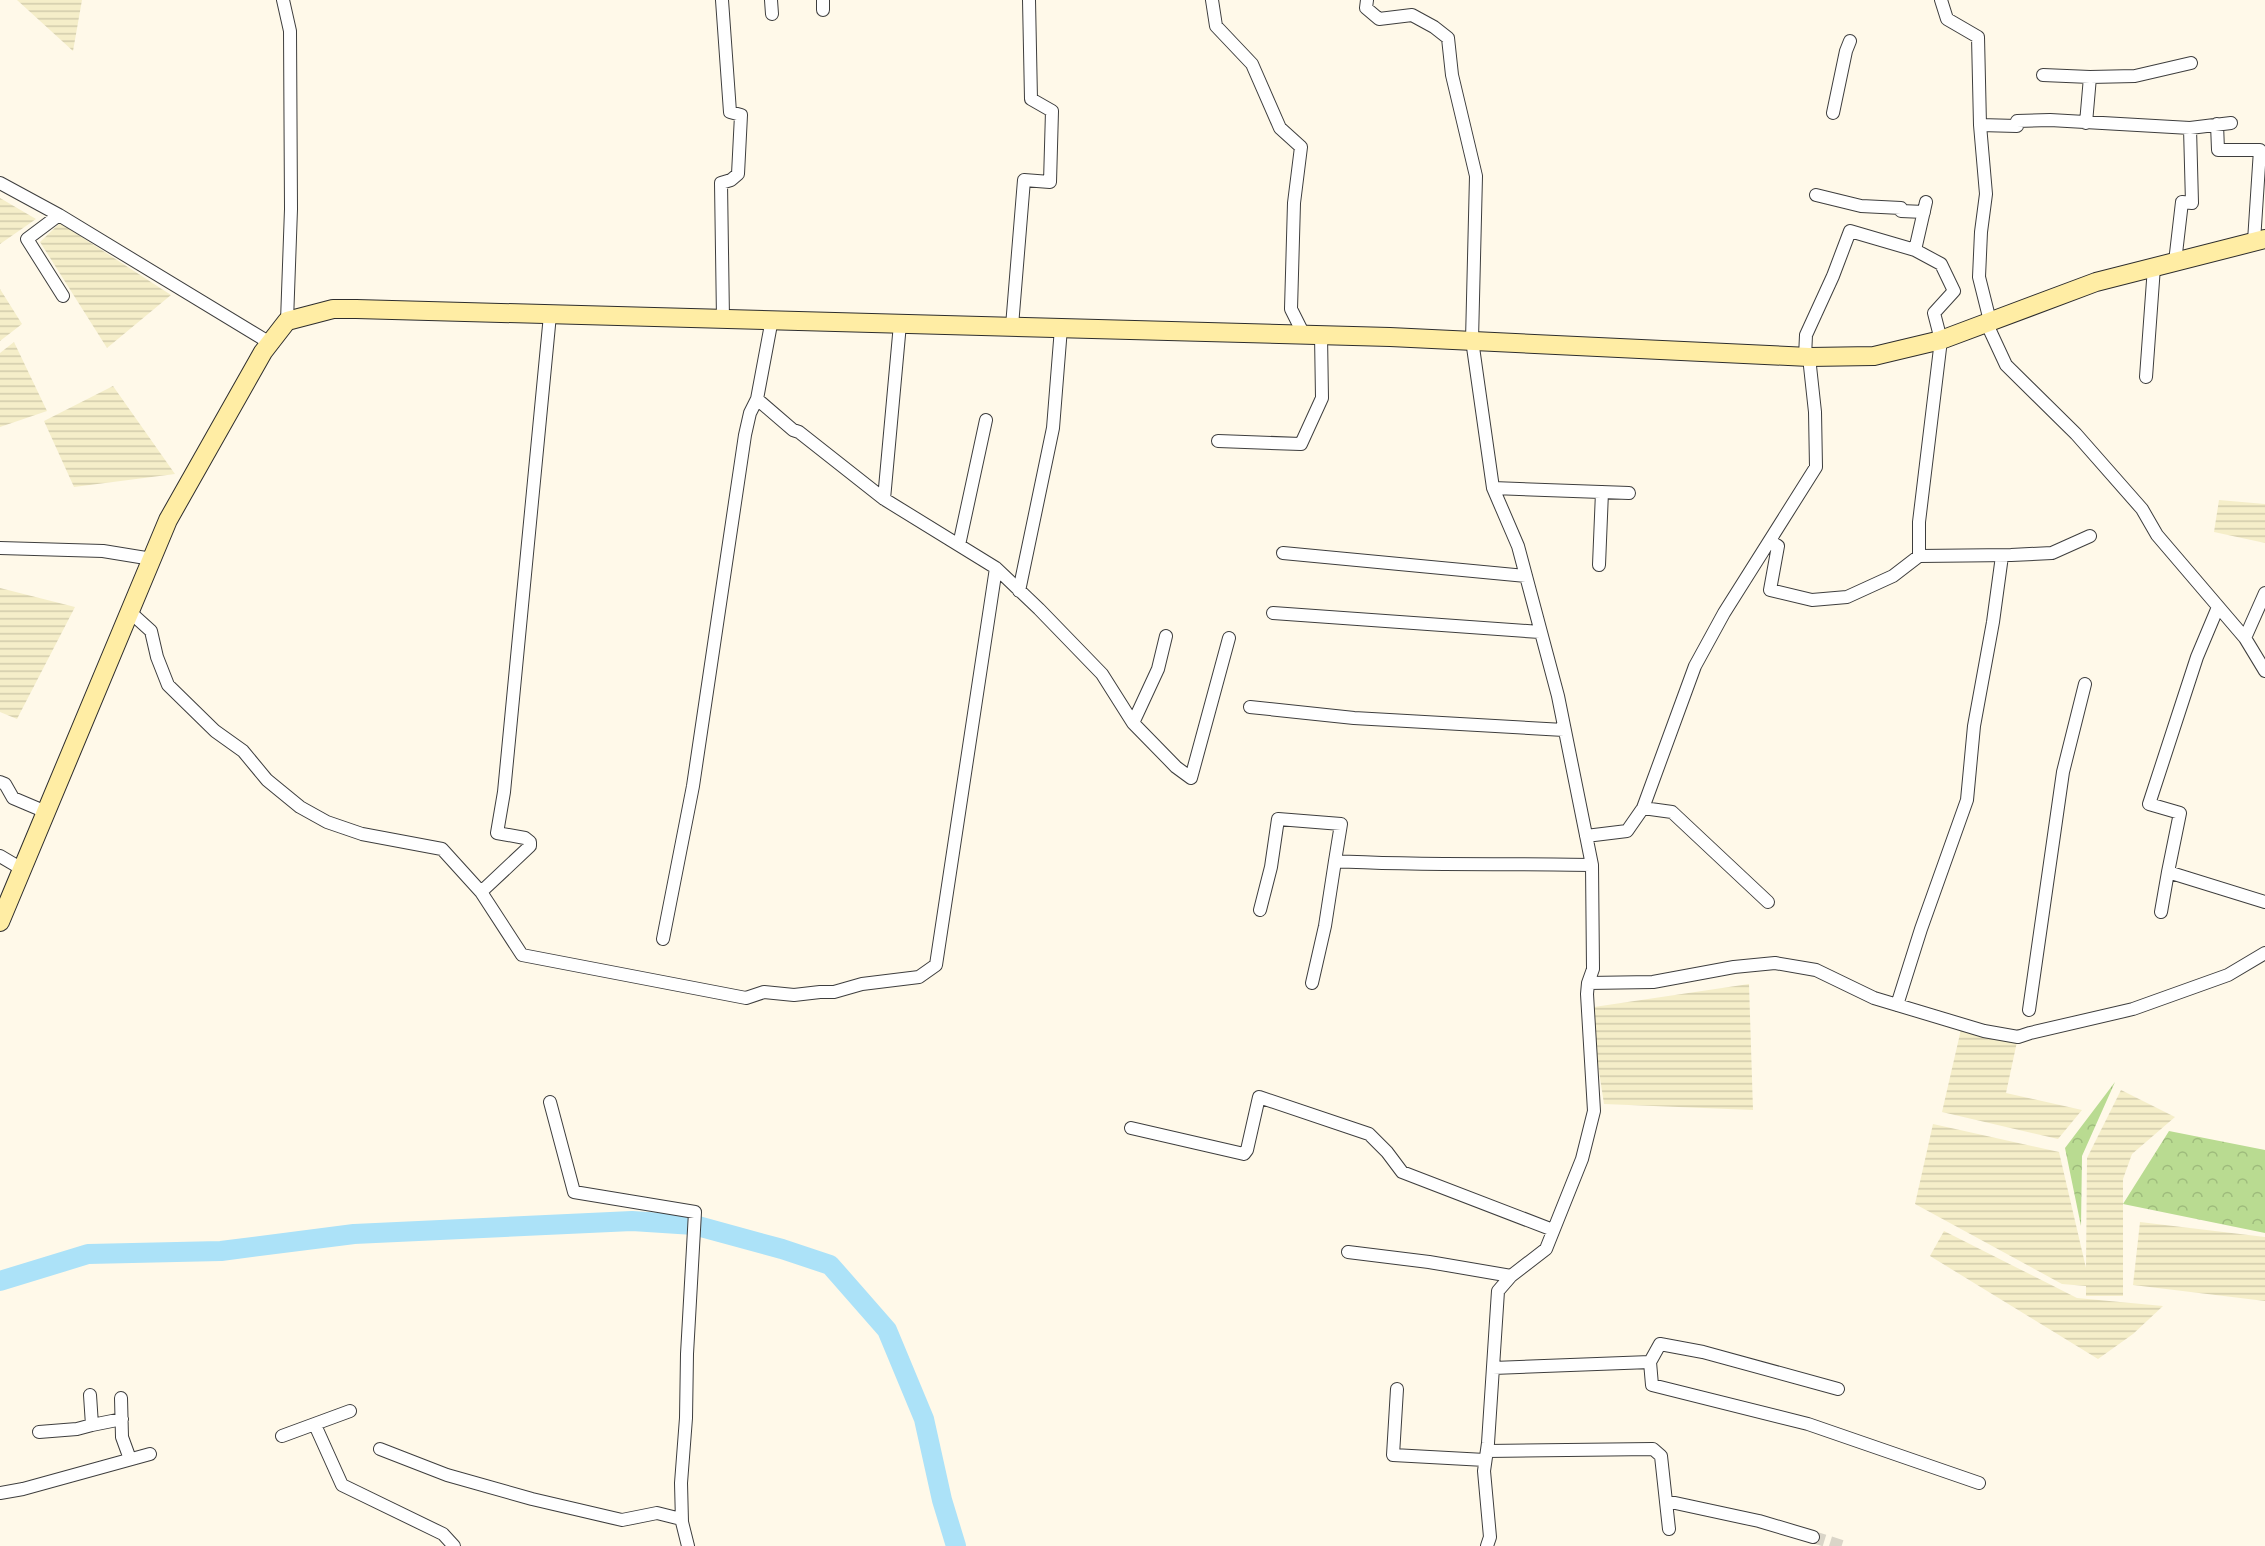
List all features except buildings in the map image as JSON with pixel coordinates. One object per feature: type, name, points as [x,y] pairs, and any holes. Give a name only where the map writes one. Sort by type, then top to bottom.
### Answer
[{"type":"main road","points":[[0,922],[168,520],[263,352],[287,321],[333,309],[1312,335],[1472,340],[1807,357],[1874,356],[1941,340],[2096,282],[2260,240]]},
{"type":"street","points":[[282,0],[290,31],[291,209],[287,321]]},
{"type":"street","points":[[722,0],[730,112],[741,115],[738,174],[722,183],[723,319]]},
{"type":"street","points":[[771,0],[771,15]]},
{"type":"street","points":[[1012,326],[1024,180],[1050,182],[1052,111],[1031,99],[1029,0]]},
{"type":"street","points":[[1212,0],[1216,26],[1252,64],[1280,128],[1301,147],[1294,203],[1291,309],[1312,335],[1322,398],[1301,444],[1218,441]]},
{"type":"street","points":[[1367,0],[1366,8],[1379,19],[1412,15],[1448,38],[1452,75],[1476,176],[1472,340],[1493,488],[1518,546],[1526,576],[1564,730],[1592,865],[1593,969],[1588,983],[1594,1111],[1582,1159],[1545,1249],[1511,1276],[1498,1291],[1486,1455],[1490,1537],[1488,1546]]},
{"type":"street","points":[[1941,0],[1947,19],[1978,37],[1980,125],[1986,194],[1979,277],[1988,322],[2006,365],[2076,434],[2142,508],[2157,535],[2245,638],[2265,671]]},
{"type":"street","points":[[1833,113],[1850,41]]},
{"type":"street","points":[[2043,75],[2135,76],[2191,63]]},
{"type":"street","points":[[2086,123],[2090,77]]},
{"type":"street","points":[[1980,125],[2017,126],[2017,121],[2050,120],[2190,128],[2231,123]]},
{"type":"street","points":[[2217,124],[2218,150],[2260,150],[2260,240]]},
{"type":"street","points":[[2175,262],[2182,202],[2192,203],[2190,128]]},
{"type":"street","points":[[0,183],[59,215],[270,343]]},
{"type":"street","points":[[1816,195],[1861,206],[1901,208],[1901,211],[1925,207],[1915,250]]},
{"type":"street","points":[[59,215],[27,239],[63,296]]},
{"type":"street","points":[[1586,836],[1627,831],[1643,808],[1695,666],[1724,613],[1816,467],[1815,412],[1806,335],[1850,231],[1915,250],[1941,264],[1953,291],[1934,313],[1941,340],[1919,522],[1919,556]]},
{"type":"street","points":[[2146,377],[2154,267]]},
{"type":"street","points":[[481,892],[530,846],[530,842],[525,838],[497,833],[504,792],[550,315]]},
{"type":"street","points":[[663,939],[693,786],[745,435],[750,413],[758,399],[772,319]]},
{"type":"street","points":[[884,499],[900,324]]},
{"type":"street","points":[[1019,591],[1053,428],[1061,328]]},
{"type":"street","points":[[758,399],[793,430],[800,432],[884,499],[996,568],[1102,674],[1133,723],[1176,767],[1191,778],[1230,638]]},
{"type":"street","points":[[959,545],[986,420]]},
{"type":"street","points":[[1493,488],[1629,493]]},
{"type":"street","points":[[1599,565],[1602,492]]},
{"type":"street","points":[[1770,541],[1778,546],[1770,590],[1812,600],[1847,597],[1893,576],[1919,556],[2002,556],[2052,553],[2090,536]]},
{"type":"street","points":[[0,548],[103,551],[152,559]]},
{"type":"street","points":[[1283,553],[1526,576]]},
{"type":"street","points":[[1897,1005],[1921,929],[1967,800],[1974,726],[1993,622],[2002,556]]},
{"type":"street","points":[[130,612],[151,631],[157,657],[168,685],[215,731],[243,751],[267,780],[300,807],[327,822],[362,834],[442,849],[481,892],[522,955],[746,998],[764,992],[794,995],[834,992],[862,984],[919,976],[936,965],[996,568]]},
{"type":"street","points":[[2245,638],[2265,593]]},
{"type":"street","points":[[2160,912],[2180,813],[2149,804],[2197,657],[2218,607]]},
{"type":"street","points":[[1273,613],[1540,632]]},
{"type":"street","points":[[1133,723],[1158,669],[1166,636]]},
{"type":"street","points":[[2029,1010],[2063,772],[2085,684]]},
{"type":"street","points":[[1250,707],[1365,719],[1564,730]]},
{"type":"street","points":[[0,782],[5,784],[13,798],[46,812]]},
{"type":"street","points":[[1643,808],[1672,812],[1768,902]]},
{"type":"street","points":[[1260,910],[1271,867],[1278,819],[1341,824],[1325,926],[1312,983]]},
{"type":"street","points":[[0,856],[22,869]]},
{"type":"street","points":[[1335,861],[1384,864],[1592,865]]},
{"type":"street","points":[[2168,872],[2265,902]]},
{"type":"street","points":[[1588,983],[1653,982],[1734,967],[1775,963],[1816,970],[1874,998],[1984,1031],[2018,1037],[2133,1010],[2228,975],[2265,953]]},
{"type":"street","points":[[1131,1128],[1244,1155],[1259,1097],[1369,1134],[1402,1172],[1553,1230]]},
{"type":"street","points":[[550,1102],[574,1192],[695,1212],[681,1483],[681,1519],[688,1546]]},
{"type":"street","points":[[1347,1252],[1428,1262],[1511,1276]]},
{"type":"street","points":[[1838,1389],[1703,1352],[1660,1344],[1650,1362],[1652,1385],[1808,1424],[1979,1483]]},
{"type":"street","points":[[1493,1368],[1650,1362]]},
{"type":"street","points":[[1397,1389],[1393,1455],[1486,1455],[1653,1449],[1661,1456],[1669,1529]]},
{"type":"street","points":[[90,1395],[92,1425]]},
{"type":"street","points":[[121,1398],[122,1437],[130,1459]]},
{"type":"street","points":[[282,1436],[350,1411]]},
{"type":"street","points":[[39,1432],[77,1429],[122,1419]]},
{"type":"street","points":[[315,1425],[342,1485],[443,1534],[454,1546]]},
{"type":"street","points":[[380,1449],[447,1475],[532,1499],[622,1520],[657,1513],[681,1519]]},
{"type":"street","points":[[0,1493],[150,1454]]},
{"type":"street","points":[[1666,1501],[1758,1521],[1813,1537]]},
{"type":"shaded area","points":[[17,0],[82,0],[73,51]]},
{"type":"shaded area","points":[[0,198],[36,219],[0,244]]},
{"type":"shaded area","points":[[60,223],[171,295],[107,348],[40,242]]},
{"type":"shaded area","points":[[0,289],[22,324],[0,341]]},
{"type":"shaded area","points":[[14,342],[47,411],[0,427],[0,353]]},
{"type":"shaded area","points":[[113,386],[175,474],[74,487],[44,421]]},
{"type":"shaded area","points":[[2219,500],[2265,504],[2265,543],[2214,532]]},
{"type":"shaded area","points":[[0,588],[75,607],[17,719],[0,712]]},
{"type":"shaded area","points":[[1749,984],[1753,1110],[1604,1104],[1596,1052],[1594,1007]]},
{"type":"shaded area","points":[[1962,1025],[2018,1037],[2006,1093],[2082,1110],[2058,1139],[1942,1112]]},
{"type":"shaded area","points":[[2121,1090],[2175,1117],[2132,1154],[2123,1179],[2123,1296],[2086,1296],[2086,1286],[2062,1284],[1915,1204],[1933,1124],[2059,1152],[2086,1268],[2087,1158]]},
{"type":"shaded area","points":[[2140,1222],[2265,1237],[2265,1301],[2133,1285]]},
{"type":"shaded area","points":[[1944,1231],[2077,1298],[2163,1306],[2133,1334],[2098,1359],[1930,1256]]},
{"type":"green space","points":[[2115,1082],[2082,1156],[2081,1226],[2065,1148]]},
{"type":"green space","points":[[2169,1131],[2265,1150],[2265,1233],[2123,1204]]},
{"type":"waterway","points":[[0,1281],[88,1254],[221,1251],[354,1234],[632,1221],[694,1225],[782,1249],[830,1265],[887,1330],[924,1419],[942,1500],[956,1546]]},
{"type":"tunnel","points":[[1813,1537],[1842,1546]]}]
